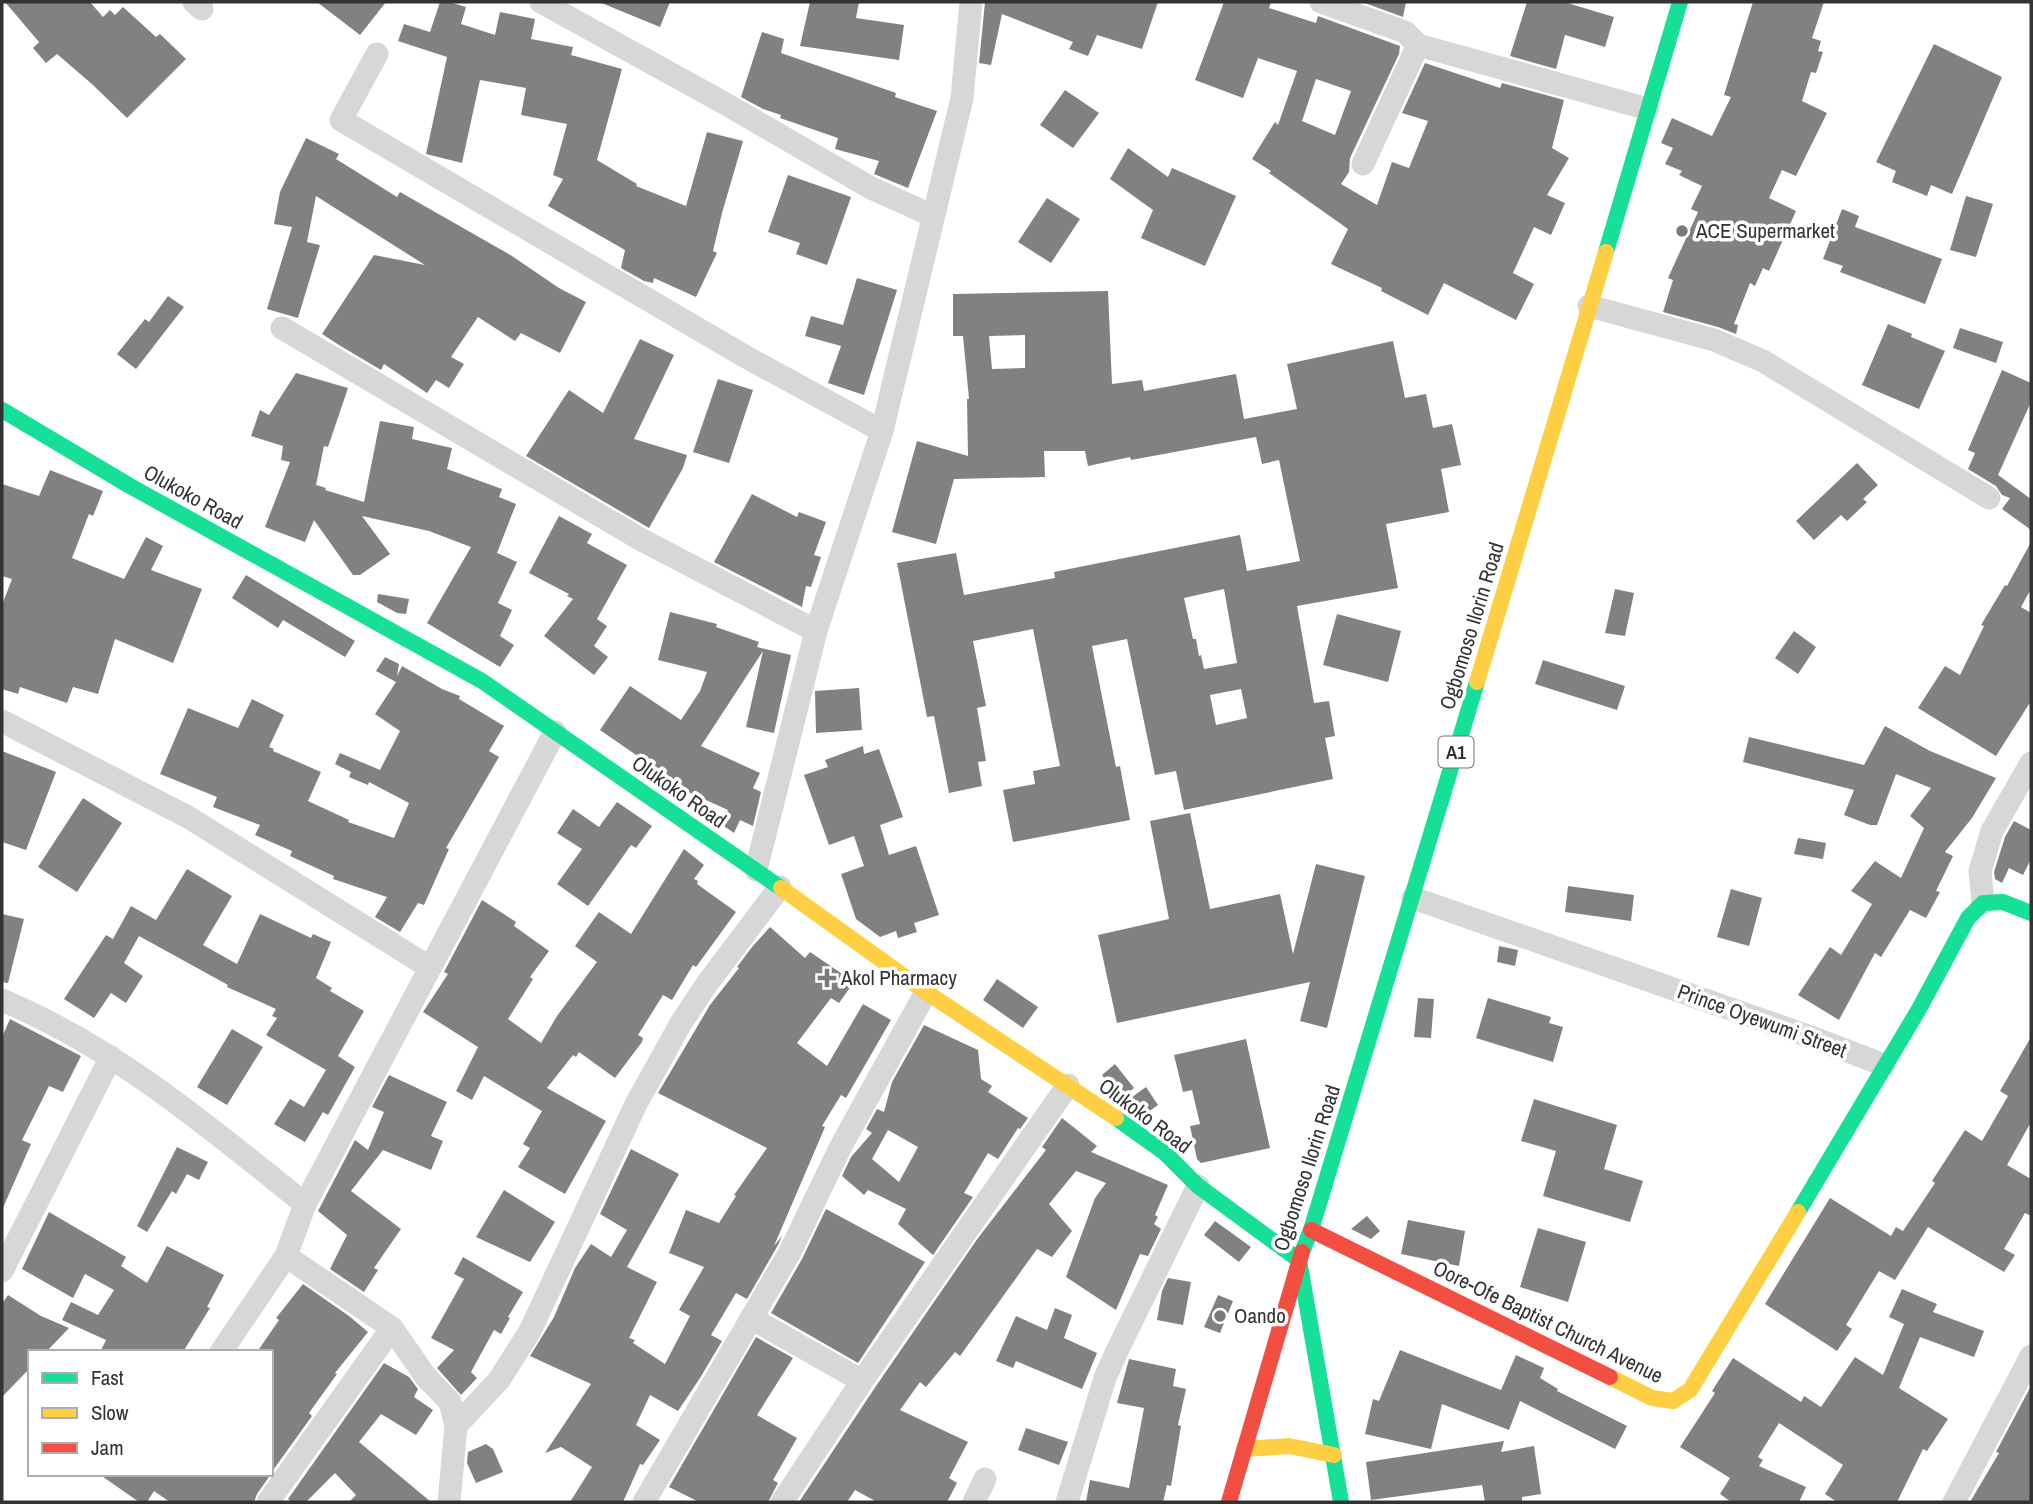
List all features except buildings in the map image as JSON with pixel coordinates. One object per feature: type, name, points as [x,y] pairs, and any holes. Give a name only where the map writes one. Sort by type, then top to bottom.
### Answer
[{"type":"main road","name":"Ogbomoso Ilorin Road","points":[[1229,1502],[1299,1260],[1311,1230],[1413,898],[1680,2]]},
{"type":"main road","name":"Olukoko Road","points":[[2,410],[130,486],[482,681],[756,870],[926,992],[1068,1085],[1165,1153],[1198,1186],[1299,1260]]},
{"type":"main road","points":[[1884,1065],[1919,1009],[1968,918],[1983,903],[2003,902],[2031,913]]},
{"type":"main road","name":"Oore-Ofe Baptist Church Avenue","points":[[1311,1230],[1652,1398],[1673,1401],[1689,1390],[1701,1375],[1884,1065]]},
{"type":"main road","points":[[1299,1260],[1341,1502]]},
{"type":"main road","points":[[1244,1449],[1303,1445],[1334,1455]]},
{"type":"street","points":[[541,2],[871,188],[933,216]]},
{"type":"street","points":[[756,870],[816,631],[881,431],[962,98],[971,2]]},
{"type":"street","points":[[1321,2],[1405,32],[1418,45],[1648,109]]},
{"type":"street","points":[[1363,164],[1418,45]]},
{"type":"street","points":[[377,54],[341,120],[746,357],[881,431]]},
{"type":"street","points":[[1589,306],[1714,340],[1763,361],[1989,498]]},
{"type":"street","points":[[282,328],[640,539],[816,631]]},
{"type":"street","points":[[2,720],[188,817],[429,967]]},
{"type":"street","points":[[222,1350],[286,1256],[305,1204],[555,732]]},
{"type":"street","points":[[1983,903],[1980,871],[1992,831],[2031,763]]},
{"type":"street","points":[[456,1426],[499,1380],[530,1331],[636,1104],[681,1023],[705,985],[780,887]]},
{"type":"street","name":"Prince Oyewumi Street","points":[[1413,898],[1884,1065]]},
{"type":"street","points":[[644,1502],[790,1252],[839,1148],[926,992]]},
{"type":"street","points":[[2,1000],[46,1019],[111,1057],[192,1113],[305,1204]]},
{"type":"street","points":[[2,1271],[111,1057]]},
{"type":"street","points":[[782,1502],[862,1381],[1068,1085]]},
{"type":"street","points":[[1067,1502],[1105,1378],[1198,1186]]},
{"type":"street","points":[[286,1256],[392,1328],[426,1377],[450,1402],[456,1426],[449,1502]]},
{"type":"street","points":[[751,1318],[862,1381]]},
{"type":"street","points":[[268,1502],[392,1328]]},
{"type":"street","points":[[1954,1502],[2031,1356]]},
{"type":"street","points":[[974,1502],[985,1479]]},
{"type":"traffic: fast","points":[[1606,252],[1680,2]]},
{"type":"traffic: fast","points":[[2,410],[130,486],[482,681],[781,888]]},
{"type":"traffic: fast","points":[[1302,1252],[1311,1230],[1477,682]]},
{"type":"traffic: fast","points":[[1798,1212],[1919,1009],[1968,918],[1983,903],[2003,902],[2031,913]]},
{"type":"traffic: fast","points":[[1116,1118],[1165,1153],[1198,1186],[1299,1260],[1341,1502]]},
{"type":"traffic: slow","points":[[1477,682],[1606,252]]},
{"type":"traffic: slow","points":[[781,888],[926,992],[1116,1118]]},
{"type":"traffic: slow","points":[[1610,1377],[1652,1398],[1673,1401],[1690,1390],[1798,1212]]},
{"type":"traffic: slow","points":[[1244,1449],[1289,1446],[1334,1455]]},
{"type":"traffic: jam","points":[[1311,1230],[1610,1377]]},
{"type":"traffic: jam","points":[[1229,1502],[1302,1252]]},
{"type":"place","name":"ACE Supermarket","points":[[1682,231]]},
{"type":"place","name":"Akol Pharmacy","points":[[827,978]]},
{"type":"place","name":"Oando","points":[[1220,1316]]}]
